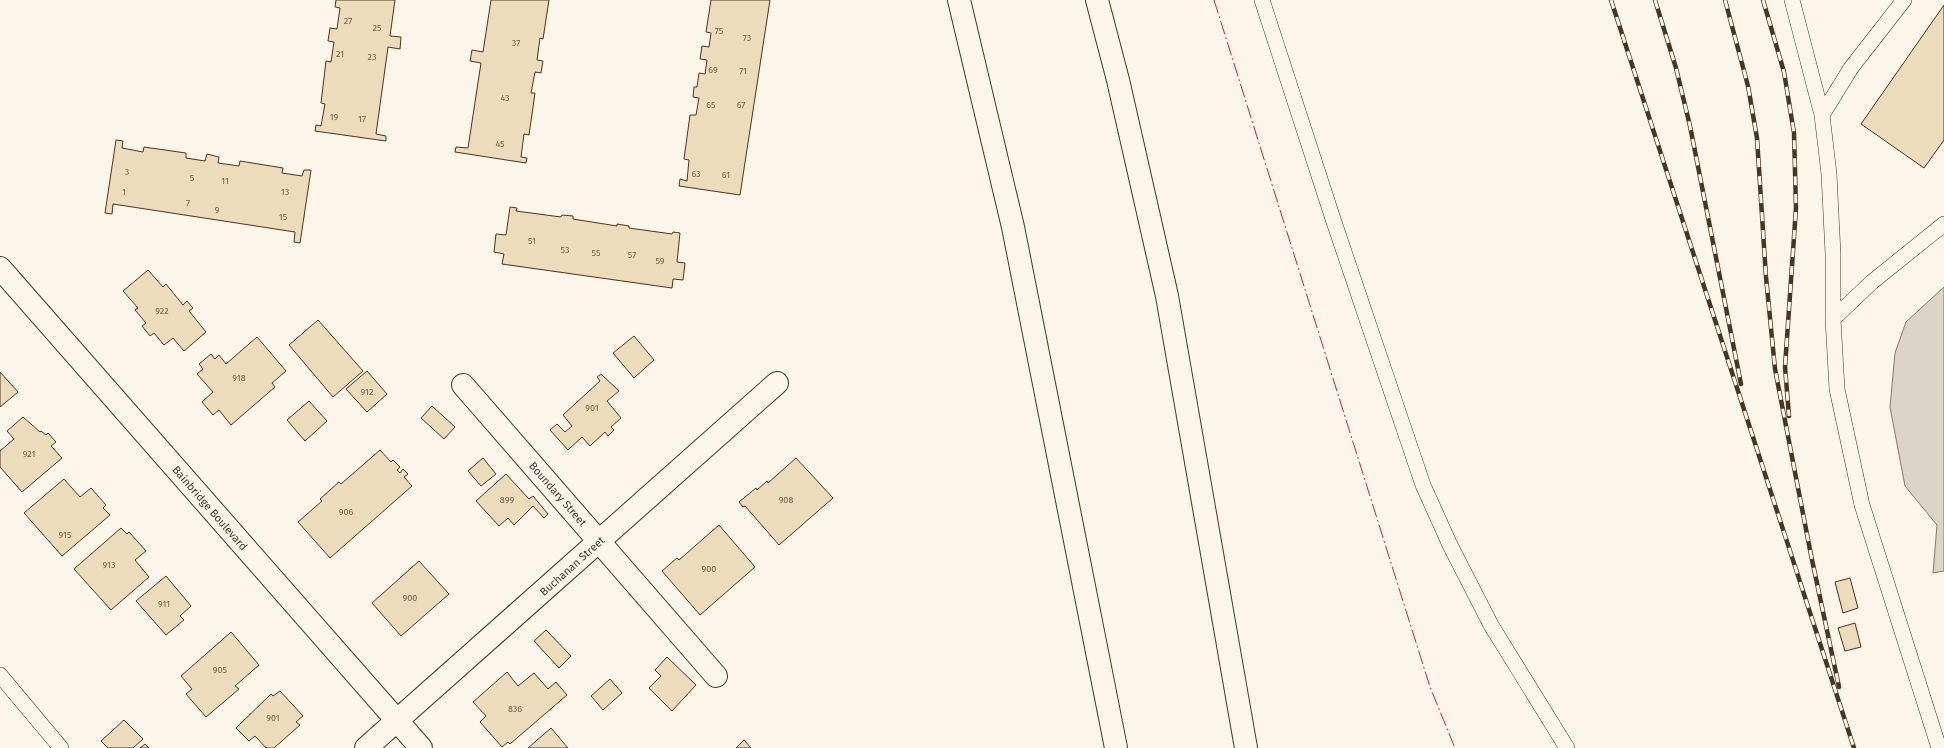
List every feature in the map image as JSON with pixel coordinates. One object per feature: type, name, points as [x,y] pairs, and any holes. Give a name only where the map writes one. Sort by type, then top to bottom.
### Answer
[{"type":"main road","points":[[959,0],[1013,227],[1116,748]]},
{"type":"main road","points":[[1097,0],[1118,80],[1167,296],[1246,748]]},
{"type":"main road","name":"Bainbridge Boulevard","points":[[0,268],[421,748]]},
{"type":"main road","name":"Buchanan Street","points":[[366,748],[777,383]]},
{"type":"main road","name":"Boundary Street","points":[[463,386],[716,676]]},
{"type":"lane","points":[[1262,0],[1333,219],[1423,485],[1450,545],[1491,625],[1567,748]]},
{"type":"lane","points":[[1792,0],[1822,115],[1829,174],[1832,238],[1833,319],[1837,389],[1862,505],[1939,748]]},
{"type":"lane","points":[[1822,115],[1851,68],[1904,0]]},
{"type":"lane","points":[[1928,237],[1944,211]]},
{"type":"lane","points":[[1833,319],[1872,282],[1944,224]]},
{"type":"lane","points":[[0,675],[61,748]]},
{"type":"shaded area","points":[[1944,287],[1944,571],[1933,573],[1937,525],[1905,486],[1890,407],[1895,353],[1906,322]]},
{"type":"building","points":[[336,0],[395,0],[390,36],[401,37],[400,49],[388,47],[376,134],[386,136],[386,141],[315,131],[316,125],[321,126],[325,104],[321,103],[326,61],[331,62],[334,42],[328,41],[330,28],[337,29],[340,8],[335,7]]},
{"type":"building","points":[[491,0],[549,0],[543,39],[540,38],[537,60],[543,61],[541,73],[535,72],[531,93],[535,93],[529,135],[524,134],[521,157],[527,158],[526,163],[455,152],[456,147],[468,148],[481,63],[470,61],[472,50],[483,52]]},
{"type":"building","points":[[711,0],[770,0],[740,195],[679,186],[680,179],[687,181],[689,160],[684,159],[690,115],[696,115],[699,98],[693,97],[694,87],[697,87],[699,73],[705,74],[707,60],[700,59],[702,46],[709,47],[711,33],[706,32]]},
{"type":"building","points":[[1944,5],[1944,140],[1924,168],[1861,124]]},
{"type":"building","points":[[116,140],[123,141],[122,148],[143,152],[144,147],[186,153],[186,158],[205,161],[207,154],[219,157],[218,163],[239,166],[240,161],[283,168],[282,173],[302,176],[304,170],[311,170],[300,243],[294,242],[295,232],[113,204],[112,214],[105,213]]},
{"type":"building","points":[[510,207],[517,208],[516,211],[561,217],[562,215],[573,216],[573,219],[617,226],[617,224],[629,226],[629,228],[672,234],[673,232],[680,233],[677,262],[685,263],[683,280],[673,279],[672,288],[502,264],[504,254],[494,252],[496,234],[506,235]]},
{"type":"building","points":[[148,270],[163,287],[166,284],[183,305],[187,301],[193,308],[189,311],[206,332],[184,351],[173,338],[164,345],[154,333],[150,336],[142,326],[146,323],[135,310],[138,308],[123,291]]},
{"type":"building","points":[[318,320],[363,371],[333,397],[289,345]]},
{"type":"building","points":[[634,336],[654,360],[634,378],[613,353]]},
{"type":"building","points":[[257,337],[286,371],[272,383],[275,387],[231,425],[219,410],[213,415],[202,402],[213,392],[197,374],[203,369],[199,364],[211,354],[215,359],[219,355],[226,364]]},
{"type":"building","points":[[367,371],[387,394],[367,412],[346,389]]},
{"type":"building","points":[[0,372],[18,392],[0,407]]},
{"type":"building","points":[[601,374],[619,391],[607,401],[621,418],[611,427],[614,430],[608,436],[605,432],[590,446],[582,437],[568,450],[550,430],[557,424],[565,432],[572,426],[563,415],[600,381],[597,377]]},
{"type":"building","points":[[309,401],[327,421],[305,441],[287,420]]},
{"type":"building","points":[[432,406],[455,427],[444,439],[421,418]]},
{"type":"building","points":[[23,417],[40,432],[41,431],[46,435],[48,433],[56,442],[51,446],[62,458],[22,492],[0,467],[0,451],[14,439],[7,431]]},
{"type":"building","points":[[380,450],[391,462],[393,460],[400,467],[397,470],[400,473],[403,469],[408,474],[404,477],[412,486],[330,558],[298,522],[322,501],[320,499],[339,482],[341,484]]},
{"type":"building","points":[[483,458],[496,474],[481,486],[468,471]]},
{"type":"building","points":[[796,458],[833,498],[779,545],[745,506],[743,507],[739,502],[756,488],[757,490],[767,481],[768,483]]},
{"type":"building","points":[[506,474],[529,499],[533,496],[548,514],[544,518],[533,506],[514,525],[508,518],[499,526],[476,501]]},
{"type":"building","points":[[64,479],[80,497],[91,488],[106,505],[103,508],[110,515],[62,556],[24,513]]},
{"type":"building","points":[[719,525],[755,567],[700,615],[662,571],[677,558],[679,560]]},
{"type":"building","points":[[121,528],[127,534],[129,532],[146,551],[135,560],[149,577],[111,610],[74,569]]},
{"type":"building","points":[[419,561],[449,594],[401,636],[372,603]]},
{"type":"building","points":[[166,576],[191,606],[180,616],[184,620],[166,635],[136,601]]},
{"type":"building","points":[[1850,578],[1858,608],[1843,613],[1835,582]]},
{"type":"building","points":[[1855,623],[1861,647],[1845,651],[1838,628]]},
{"type":"building","points":[[546,630],[571,656],[559,668],[534,641]]},
{"type":"building","points":[[231,632],[259,665],[235,686],[239,689],[206,717],[186,694],[192,689],[181,676]]},
{"type":"building","points":[[667,657],[696,685],[672,711],[649,688],[661,676],[655,670]]},
{"type":"building","points":[[507,672],[518,686],[534,673],[548,689],[556,682],[567,695],[510,744],[508,742],[502,747],[480,722],[486,716],[473,702]]},
{"type":"building","points":[[610,679],[622,693],[603,710],[591,696]]},
{"type":"building","points":[[280,691],[303,716],[296,722],[300,725],[274,748],[266,748],[255,736],[249,741],[236,728],[271,694],[273,696]]},
{"type":"building","points":[[124,720],[143,739],[133,748],[108,748],[101,741]]},
{"type":"building","points":[[551,728],[568,748],[528,748]]},
{"type":"building","points":[[744,740],[751,748],[736,748]]},
{"type":"building","points":[[145,744],[149,748],[140,748]]},
{"type":"railway","points":[[1611,0],[1854,748]]},
{"type":"railway","points":[[1655,0],[1676,68],[1690,126],[1741,384]]},
{"type":"railway","points":[[1725,0],[1748,86],[1757,138],[1766,277],[1775,369],[1811,555],[1839,687]]},
{"type":"railway","points":[[1763,0],[1784,72],[1794,133],[1796,208],[1785,367],[1789,416]]},
{"type":"power","points":[[1214,0],[1430,687],[1455,748]]}]
